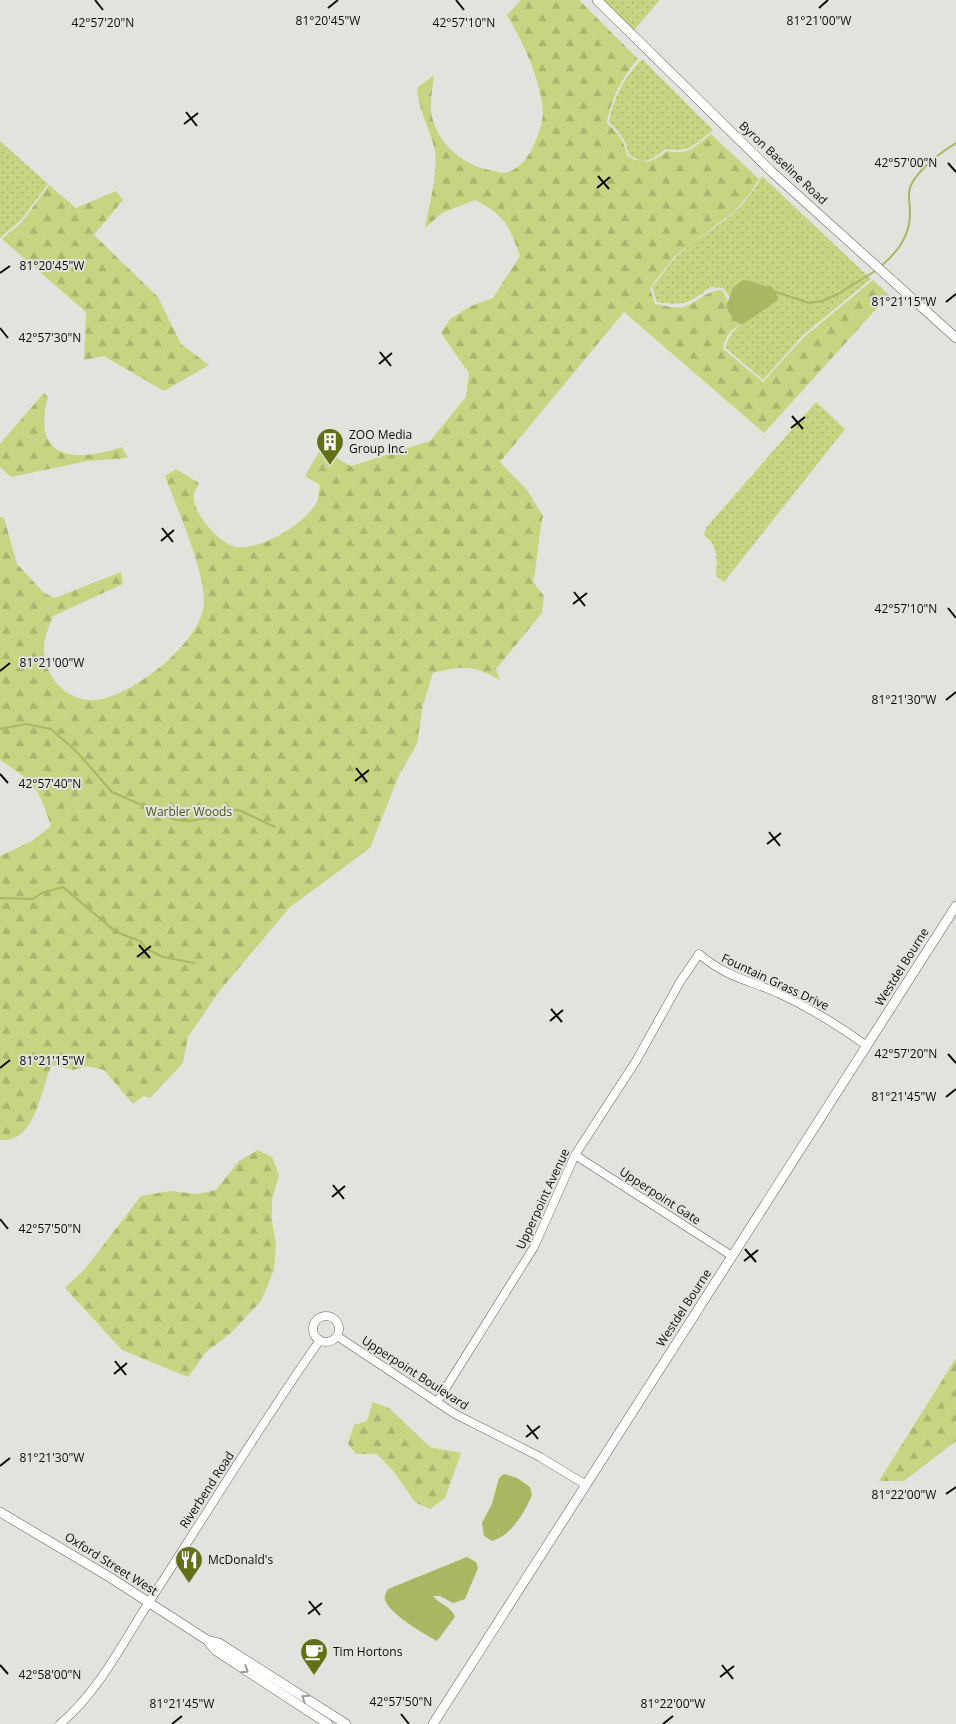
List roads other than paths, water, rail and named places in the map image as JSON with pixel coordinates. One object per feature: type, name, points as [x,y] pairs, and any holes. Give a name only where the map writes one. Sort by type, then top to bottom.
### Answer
[{"type":"main road","name":"Byron Baseline Road","points":[[597,0],[772,172],[956,338]]},
{"type":"main road","name":"Westdel Bourne","points":[[433,1724],[956,906]]},
{"type":"main road","name":"Oxford Street West","points":[[0,1512],[149,1602],[207,1640],[215,1650],[328,1724]]},
{"type":"main road","name":"Oxford Street West","points":[[207,1640],[219,1643],[346,1724]]},
{"type":"street","name":"Fountain Grass Drive","points":[[700,954],[716,968],[733,978],[775,992],[822,1014],[867,1046]]},
{"type":"street","name":"Upperpoint Avenue","points":[[437,1402],[534,1247],[575,1155],[636,1061],[680,982],[700,954]]},
{"type":"street","name":"Upperpoint Gate","points":[[575,1155],[732,1256]]},
{"type":"street","points":[[323,1317],[332,1317],[338,1323],[337,1336],[328,1342],[320,1340],[314,1333],[316,1322],[323,1317]]},
{"type":"street","name":"Upperpoint Boulevard","points":[[337,1336],[455,1414],[540,1457],[586,1485]]},
{"type":"street","name":"Riverbend Road","points":[[60,1724],[88,1696],[233,1470],[320,1340]]},
{"type":"waterway","points":[[881,266],[898,249],[906,235],[910,220],[909,191],[915,178],[931,161],[956,143]]},
{"type":"waterway","points":[[776,292],[809,303],[822,301],[838,294],[875,271]]},
{"type":"waterway","points":[[0,729],[26,724],[51,729],[77,752],[112,792],[176,820],[188,821],[208,818],[231,809],[241,811],[275,827]]},
{"type":"waterway","points":[[0,898],[33,899],[42,893],[63,887],[116,932],[140,941],[147,949],[163,957],[194,963]]},
{"type":"place","name":"ZOO Media Group Inc.","points":[[330,466]]},
{"type":"place","name":"McDonald's","points":[[189,1584]]},
{"type":"place","name":"Tim Hortons","points":[[314,1676]]},
{"type":"park label","name":"Warbler Woods","points":[[189,812]]}]
